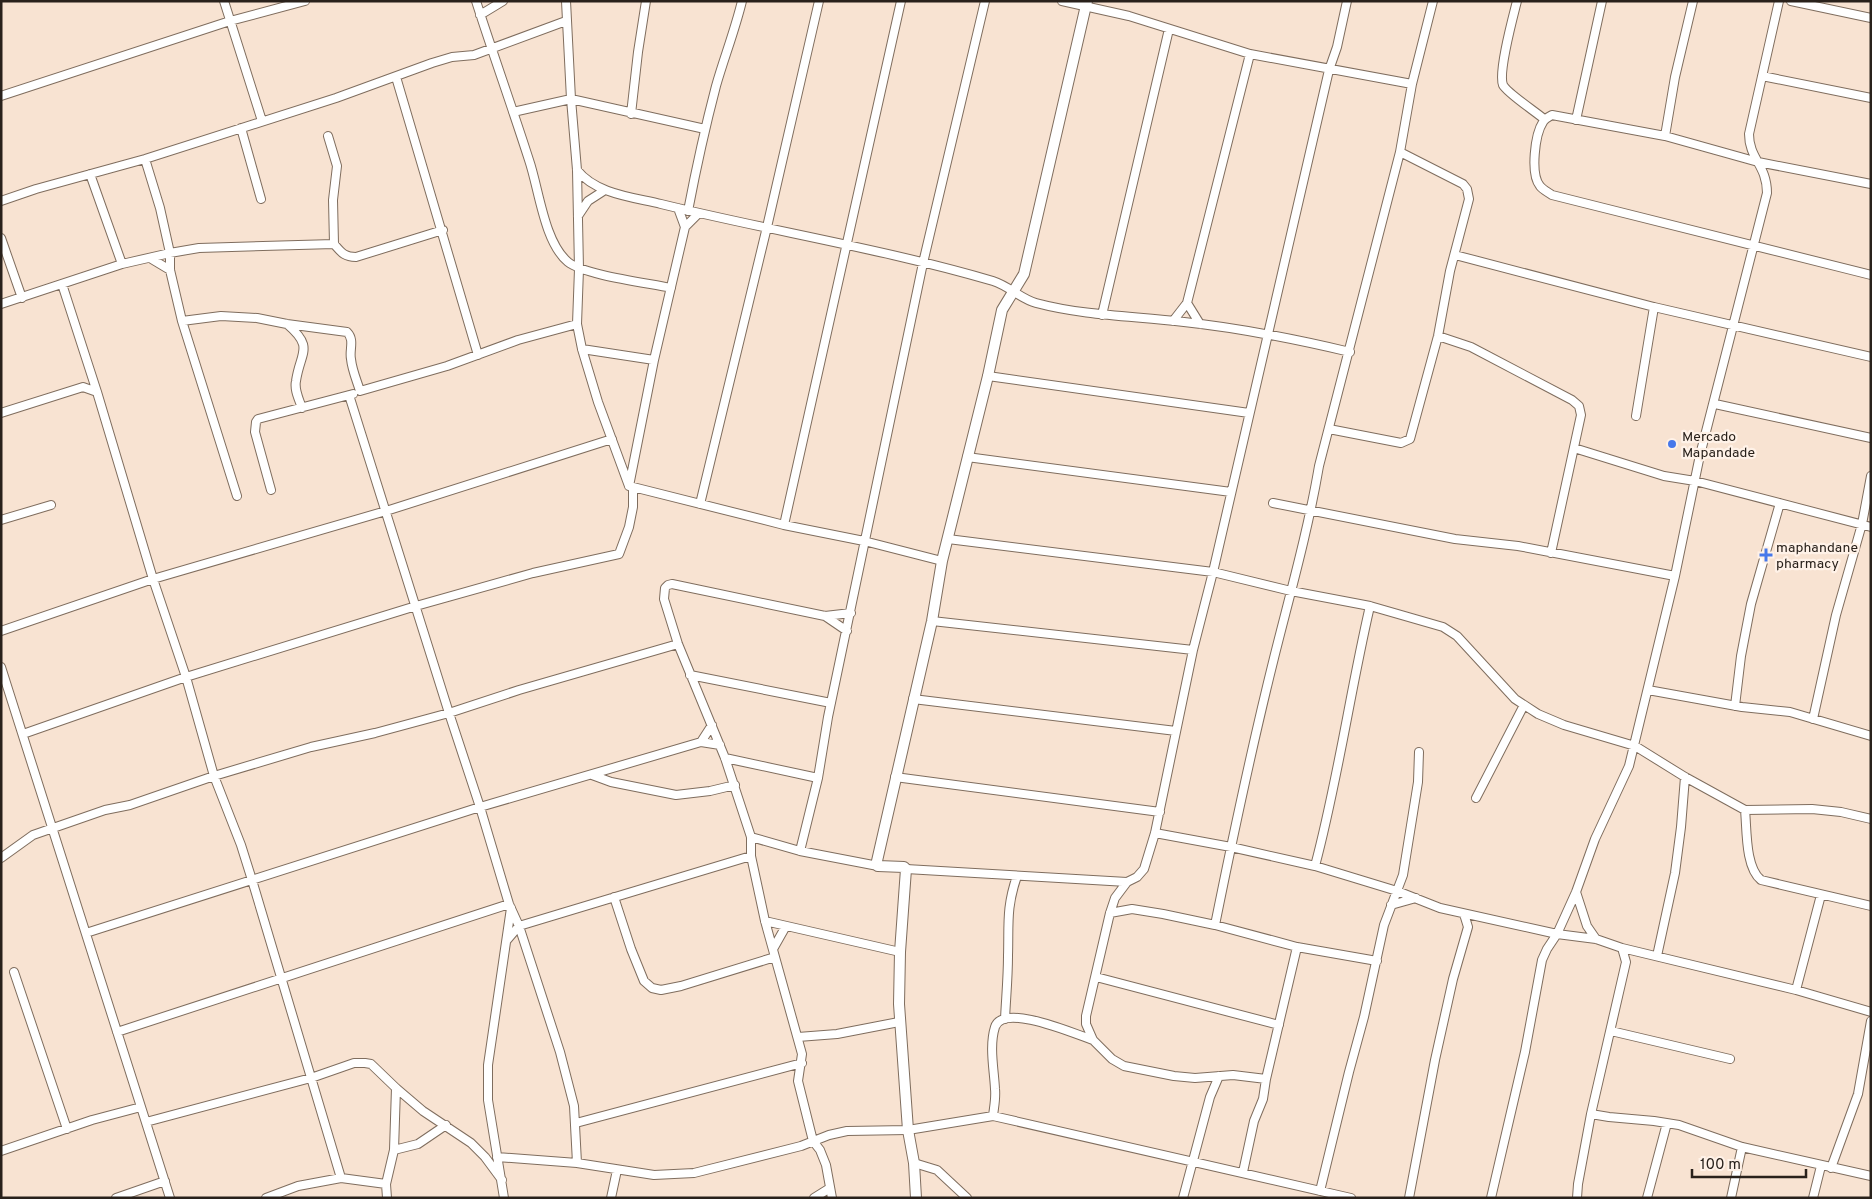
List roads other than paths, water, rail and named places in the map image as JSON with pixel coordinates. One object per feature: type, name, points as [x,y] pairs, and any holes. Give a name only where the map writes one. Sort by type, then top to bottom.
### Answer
[{"type":"street","points":[[224,1],[262,121]]},
{"type":"street","points":[[1,96],[230,21],[305,1]]},
{"type":"street","points":[[476,1],[554,243],[563,256],[579,269],[671,288]]},
{"type":"street","points":[[480,15],[503,1]]},
{"type":"street","points":[[23,734],[186,677],[416,606],[532,572],[619,554],[629,527],[633,506],[631,487],[612,439],[582,349],[577,324],[579,269],[577,170],[566,1]]},
{"type":"street","points":[[631,114],[646,1]]},
{"type":"street","points":[[688,211],[705,129],[742,1]]},
{"type":"street","points":[[700,504],[819,1]]},
{"type":"street","points":[[784,525],[901,1]]},
{"type":"street","points":[[800,851],[818,778],[831,703],[851,613],[864,541],[923,263],[985,1]]},
{"type":"street","points":[[1062,1],[1086,3],[1250,54],[1412,84]]},
{"type":"street","points":[[1266,1079],[1233,1075],[1196,1078],[1174,1076],[1124,1066],[1112,1059],[1093,1040],[1086,1024],[1086,1016],[1115,898],[1127,882],[1137,877],[1144,868],[1155,833],[1193,650],[1213,572],[1329,70],[1337,47],[1347,1]]},
{"type":"street","points":[[1215,925],[1273,660],[1311,511],[1319,466],[1350,352],[1400,152],[1412,84],[1433,1]]},
{"type":"street","points":[[1517,1],[1508,38],[1502,75],[1503,84],[1544,119]]},
{"type":"street","points":[[1576,120],[1602,1]]},
{"type":"street","points":[[1665,136],[1675,77],[1693,1]]},
{"type":"street","points":[[1491,1198],[1525,1052],[1542,960],[1576,892],[1595,839],[1630,766],[1635,746],[1675,576],[1694,481],[1767,193],[1767,181],[1749,144],[1749,134],[1779,1]]},
{"type":"street","points":[[1791,1],[1871,18]]},
{"type":"street","points":[[878,866],[877,861],[932,621],[942,561],[966,457],[988,376],[1002,310],[1024,274],[1086,3]]},
{"type":"street","points":[[1,202],[36,189],[145,159],[396,77],[432,63],[452,57],[474,54],[566,21]]},
{"type":"street","points":[[1102,315],[1169,29]]},
{"type":"street","points":[[1173,321],[1187,303],[1250,54]]},
{"type":"street","points":[[1762,76],[1871,98]]},
{"type":"street","points":[[396,77],[443,230],[478,355]]},
{"type":"street","points":[[513,112],[571,99],[631,114],[705,129]]},
{"type":"street","points":[[1871,184],[1758,162],[1665,136],[1552,115],[1544,119],[1538,130],[1534,165],[1536,180],[1539,185],[1546,191],[1561,198],[1871,275]]},
{"type":"street","points":[[240,128],[261,199]]},
{"type":"street","points":[[328,136],[337,166],[333,200],[334,244],[347,257],[356,257],[443,230]]},
{"type":"street","points":[[1329,429],[1401,443],[1410,439],[1438,336],[1454,255],[1470,200],[1467,189],[1455,180],[1400,152]]},
{"type":"street","points":[[145,159],[160,208],[170,253],[170,270],[182,321],[236,496]]},
{"type":"street","points":[[577,170],[584,179],[605,190],[698,214],[767,227],[923,263],[1004,285],[1036,303],[1102,315],[1173,321],[1267,333],[1350,352]]},
{"type":"street","points":[[90,174],[122,264]]},
{"type":"street","points":[[578,216],[588,201],[605,190]]},
{"type":"street","points":[[678,208],[685,227]]},
{"type":"street","points":[[631,487],[654,360],[685,227],[698,214]]},
{"type":"street","points":[[1,238],[22,298]]},
{"type":"street","points":[[1,304],[122,264],[170,253],[199,248],[334,244]]},
{"type":"street","points":[[1454,255],[1654,307],[1871,357]]},
{"type":"street","points":[[150,258],[170,270]]},
{"type":"street","points":[[62,284],[92,374],[153,580],[186,677],[214,776],[241,845],[252,880],[341,1178]]},
{"type":"street","points":[[1187,303],[1200,324]]},
{"type":"street","points":[[1636,416],[1654,307]]},
{"type":"street","points":[[182,321],[221,316],[238,316],[347,332],[352,341],[350,357],[360,391]]},
{"type":"street","points":[[287,324],[303,341],[302,361],[295,387],[302,408]]},
{"type":"street","points":[[271,490],[255,432],[258,419],[447,366],[518,340],[577,324]]},
{"type":"street","points":[[1438,336],[1470,347],[1576,402],[1581,410],[1551,552]]},
{"type":"street","points":[[582,349],[654,360]]},
{"type":"street","points":[[83,387],[92,374]]},
{"type":"street","points":[[988,376],[1250,413]]},
{"type":"street","points":[[1,413],[83,387],[97,392]]},
{"type":"street","points":[[349,395],[510,906],[520,926],[560,1052],[574,1106],[576,1163]]},
{"type":"street","points":[[1715,404],[1871,438]]},
{"type":"street","points":[[1,630],[153,580],[386,511],[612,439]]},
{"type":"street","points":[[1574,448],[1664,476],[1694,481],[1871,527]]},
{"type":"street","points":[[966,457],[1231,492]]},
{"type":"street","points":[[1813,719],[1836,615],[1862,524],[1871,476]]},
{"type":"street","points":[[631,487],[784,525],[864,541],[942,561]]},
{"type":"street","points":[[1273,503],[1455,539],[1518,546],[1675,576]]},
{"type":"street","points":[[1735,706],[1741,656],[1751,604],[1780,503]]},
{"type":"street","points":[[1,520],[51,505]]},
{"type":"street","points":[[948,539],[1213,572],[1370,606],[1442,627],[1457,636],[1515,699],[1524,705],[1564,725],[1635,746],[1685,777],[1745,810],[1812,809],[1841,812],[1871,820]]},
{"type":"street","points":[[832,1198],[824,1157],[813,1141],[798,1081],[802,1054],[765,921],[751,856],[751,837],[736,785],[678,644],[664,599],[665,588],[672,584],[825,616],[851,613]]},
{"type":"street","points":[[1315,866],[1329,813],[1354,674],[1370,606]]},
{"type":"street","points":[[825,616],[847,631]]},
{"type":"street","points":[[932,621],[1193,650]]},
{"type":"street","points":[[1,858],[33,835],[105,810],[130,805],[214,776],[312,748],[449,713],[519,690],[678,644]]},
{"type":"street","points":[[1,667],[170,1198]]},
{"type":"street","points":[[690,675],[831,703]]},
{"type":"street","points":[[1648,690],[1735,706],[1790,712],[1871,736]]},
{"type":"street","points":[[913,699],[1176,731]]},
{"type":"street","points":[[1476,798],[1524,705]]},
{"type":"street","points":[[701,742],[712,725]]},
{"type":"street","points":[[86,933],[480,807],[701,742],[720,745]]},
{"type":"street","points":[[1320,1191],[1377,961],[1384,925],[1403,875],[1416,796],[1419,752]]},
{"type":"street","points":[[725,758],[818,778]]},
{"type":"street","points":[[592,775],[610,782],[676,795],[710,791],[736,785]]},
{"type":"street","points":[[1657,956],[1675,873],[1685,777]]},
{"type":"street","points":[[895,778],[1160,812]]},
{"type":"street","points":[[1745,810],[1752,867],[1758,877],[1767,882],[1871,906]]},
{"type":"street","points":[[1155,833],[1231,847],[1315,866],[1417,898],[1440,908],[1556,934],[1596,939],[1622,948],[1796,990],[1871,1012]]},
{"type":"street","points":[[751,837],[800,851],[878,866],[1127,882]]},
{"type":"street","points":[[507,940],[520,926],[751,856]]},
{"type":"street","points":[[906,869],[900,952],[899,1022],[916,1198]]},
{"type":"street","points":[[1005,1019],[1008,912],[1017,876]]},
{"type":"street","points":[[1576,892],[1587,926],[1596,939]]},
{"type":"street","points":[[1796,990],[1821,895]]},
{"type":"street","points":[[614,897],[644,981],[652,988],[661,990],[682,986],[774,953],[786,926]]},
{"type":"street","points":[[1391,905],[1417,898]]},
{"type":"street","points":[[504,1198],[488,1100],[488,1065],[507,940],[510,906]]},
{"type":"street","points":[[118,1032],[281,978],[510,906]]},
{"type":"street","points":[[1110,913],[1138,910],[1215,925],[1296,947],[1377,961]]},
{"type":"street","points":[[1464,914],[1468,927]]},
{"type":"street","points":[[1409,1198],[1435,1060],[1453,979],[1468,927],[1478,916]]},
{"type":"street","points":[[765,921],[900,952]]},
{"type":"street","points":[[1244,1172],[1254,1121],[1263,1099],[1296,947]]},
{"type":"street","points":[[1578,1198],[1578,1184],[1591,1114],[1626,962],[1622,948]]},
{"type":"street","points":[[1626,962],[1642,952]]},
{"type":"street","points":[[14,972],[67,1128]]},
{"type":"street","points":[[1096,977],[1280,1025]]},
{"type":"street","points":[[993,1116],[996,1092],[993,1047],[995,1027],[1002,1019],[1016,1017],[1040,1021],[1093,1040]]},
{"type":"street","points":[[1831,1168],[1858,1094],[1871,1021]]},
{"type":"street","points":[[798,1037],[837,1034],[899,1022]]},
{"type":"street","points":[[1611,1031],[1730,1059]]},
{"type":"street","points":[[146,1122],[311,1078],[354,1064],[365,1063],[371,1064],[430,1116],[471,1143],[485,1157],[502,1180]]},
{"type":"street","points":[[576,1123],[802,1063]]},
{"type":"street","points":[[1184,1198],[1210,1097],[1219,1076]]},
{"type":"street","points":[[387,1198],[386,1184],[394,1150],[396,1088]]},
{"type":"street","points":[[1,1151],[67,1128],[141,1107]]},
{"type":"street","points":[[1591,1114],[1667,1123],[1742,1147],[1871,1176]]},
{"type":"street","points":[[485,1157],[496,1155],[576,1163],[654,1175],[694,1173],[802,1146],[828,1135],[847,1130],[908,1130],[993,1116],[1351,1198]]},
{"type":"street","points":[[1647,1198],[1667,1123]]},
{"type":"street","points":[[394,1150],[418,1144],[446,1125]]},
{"type":"street","points":[[1731,1198],[1742,1147]]},
{"type":"street","points":[[914,1163],[937,1170],[968,1198]]},
{"type":"street","points":[[1813,1198],[1821,1166]]},
{"type":"street","points":[[611,1198],[617,1170]]},
{"type":"street","points":[[266,1198],[298,1186],[341,1178],[386,1184]]},
{"type":"street","points":[[116,1198],[165,1181]]},
{"type":"street","points":[[814,1198],[830,1188]]},
{"type":"place","name":"Mercado Mapandade","points":[[1672,444]]},
{"type":"place","name":"maphandane pharmacy","points":[[1766,555]]}]
